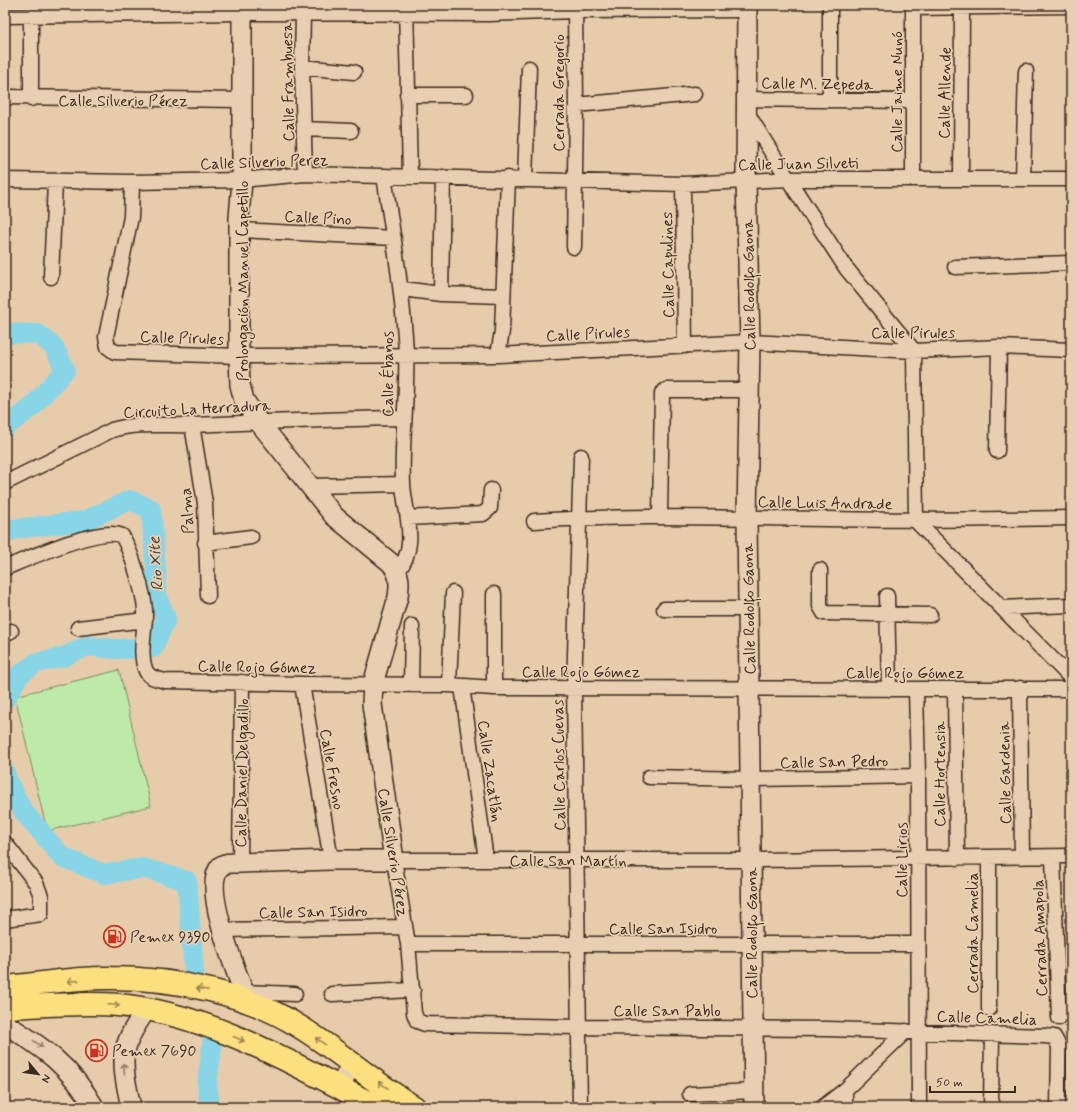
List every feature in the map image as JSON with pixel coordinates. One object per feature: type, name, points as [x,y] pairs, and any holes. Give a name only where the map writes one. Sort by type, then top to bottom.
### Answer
[{"type":"main road","points":[[5,987],[109,978],[148,979],[246,997],[299,1026],[414,1107]]},
{"type":"main road","points":[[5,1007],[92,1004],[117,1005],[148,1009],[189,1020],[235,1037],[298,1066],[377,1107]]},
{"type":"street","points":[[830,5],[830,100]]},
{"type":"street","points":[[913,6],[1071,6]]},
{"type":"street","name":"Calle Jaime Nunó","points":[[913,6],[913,179]]},
{"type":"street","name":"Calle Allende","points":[[961,179],[962,7]]},
{"type":"street","name":"Cerrada Gregorio","points":[[574,247],[576,105],[575,8]]},
{"type":"street","points":[[5,16],[31,17],[242,9],[303,13],[406,9],[746,8]]},
{"type":"street","name":"Calle Rodolfo Gaona","points":[[746,8],[746,180],[750,342],[747,518],[754,1099]]},
{"type":"street","name":"Prolongación Manuel Capetillo","points":[[242,9],[242,180],[239,356],[240,385],[244,400],[258,421],[334,516],[391,563],[398,571]]},
{"type":"street","points":[[406,9],[410,176]]},
{"type":"street","name":"Calle Frambuesa","points":[[303,13],[302,68],[305,174]]},
{"type":"street","points":[[31,17],[31,99]]},
{"type":"street","points":[[302,68],[354,72]]},
{"type":"street","points":[[525,179],[529,68]]},
{"type":"street","points":[[1023,179],[1026,70]]},
{"type":"street","points":[[576,105],[695,94]]},
{"type":"street","points":[[407,95],[466,95]]},
{"type":"street","name":"Calle Silverio Pérez","points":[[5,97],[31,99],[242,100]]},
{"type":"street","name":"Calle M. Zepeda","points":[[746,105],[830,100],[912,101]]},
{"type":"street","points":[[746,105],[788,179],[846,268],[914,351],[916,521],[1071,678]]},
{"type":"street","points":[[304,129],[351,131]]},
{"type":"street","name":"Calle Silverio Perez","points":[[5,180],[55,182],[132,182],[242,180],[305,174],[525,179]]},
{"type":"street","name":"Calle Ébanos","points":[[384,176],[402,289],[406,355],[403,484],[408,518],[409,551],[406,561],[398,571]]},
{"type":"street","points":[[441,294],[443,177]]},
{"type":"street","points":[[498,355],[502,331],[508,178]]},
{"type":"street","name":"Calle Juan Silveti","points":[[525,179],[683,184],[788,179],[1071,179]]},
{"type":"street","points":[[51,277],[55,182]]},
{"type":"street","name":"Calle Pirules","points":[[132,182],[131,217],[106,337],[108,347],[115,352],[239,356],[498,355],[750,342],[914,351],[999,347],[1071,350]]},
{"type":"street","name":"Calle Capulines","points":[[683,184],[685,346]]},
{"type":"street","name":"Calle Pino","points":[[240,230],[394,238]]},
{"type":"street","points":[[955,267],[1071,263]]},
{"type":"street","points":[[402,289],[441,294],[503,296]]},
{"type":"street","points":[[997,451],[999,347]]},
{"type":"street","points":[[660,516],[662,393],[666,390],[749,390]]},
{"type":"street","name":"Circuito La Herradura","points":[[5,483],[112,430],[137,424],[192,425],[258,421],[404,418]]},
{"type":"street","name":"Palma","points":[[192,425],[205,503],[205,543],[208,596]]},
{"type":"street","name":"Calle Carlos Cuevas","points":[[580,1107],[574,688],[581,456]]},
{"type":"street","points":[[310,486],[403,484]]},
{"type":"street","points":[[408,518],[483,514],[490,508],[491,490]]},
{"type":"street","name":"Calle Luis Andrade","points":[[534,521],[579,518],[660,516],[916,521],[1071,518]]},
{"type":"street","name":"Calle Rojo Gómez","points":[[5,568],[64,544],[117,533],[125,541],[140,586],[145,610],[143,661],[147,673],[155,679],[165,681],[373,684],[494,688],[955,690],[1020,688],[1071,689]]},
{"type":"street","points":[[205,543],[251,537]]},
{"type":"street","points":[[820,570],[820,606],[824,613],[930,615]]},
{"type":"street","points":[[373,684],[398,597],[400,584],[398,571]]},
{"type":"street","name":"Calle Zacatlán","points":[[453,594],[455,686],[486,860]]},
{"type":"street","points":[[494,594],[494,688]]},
{"type":"street","points":[[887,596],[889,689]]},
{"type":"street","points":[[1002,608],[1071,605]]},
{"type":"street","points":[[664,609],[749,609]]},
{"type":"street","points":[[78,628],[145,620]]},
{"type":"street","points":[[411,685],[412,626]]},
{"type":"street","name":"Calle Daniel Delgadillo","points":[[240,863],[242,682]]},
{"type":"street","name":"Calle Fresno","points":[[302,684],[331,860]]},
{"type":"street","name":"Calle Silverio Pérez","points":[[373,684],[372,704],[394,860],[408,944],[414,1013],[417,1021]]},
{"type":"street","name":"Calle Gardenia","points":[[1020,688],[1022,857]]},
{"type":"street","name":"Calle Lirios","points":[[916,689],[918,776],[918,944],[912,1031],[919,1107]]},
{"type":"street","name":"Calle Hortensia","points":[[955,690],[957,858]]},
{"type":"street","name":"Calle San Pedro","points":[[648,777],[751,779],[918,776]]},
{"type":"street","points":[[5,843],[36,883],[41,896],[40,914],[5,919]]},
{"type":"street","name":"Calle San Martín","points":[[220,867],[227,864],[240,863],[331,860],[751,860],[1071,856]]},
{"type":"street","name":"Cerrada Camelia","points":[[989,857],[989,1009]]},
{"type":"street","name":"Cerrada Amapola","points":[[1054,857],[1059,1018]]},
{"type":"street","name":"Calle Daniel Delgadillo","points":[[220,867],[216,874],[215,894],[222,930],[246,997]]},
{"type":"street","name":"Calle San Isidro","points":[[222,930],[405,927]]},
{"type":"street","name":"Calle San Isidro","points":[[408,944],[918,944]]},
{"type":"street","points":[[332,994],[413,990]]},
{"type":"street","points":[[246,997],[295,994]]},
{"type":"street","points":[[131,1107],[123,1071],[123,1054],[127,1039],[148,1009]]},
{"type":"street","name":"Calle San Pablo","points":[[417,1021],[424,1024],[579,1027],[752,1027],[912,1031]]},
{"type":"street","points":[[5,1024],[31,1039],[59,1061],[83,1088],[94,1107]]},
{"type":"street","points":[[823,1107],[845,1090],[912,1031]]},
{"type":"street","name":"Calle Camelia","points":[[912,1031],[1054,1037],[1059,1046],[1058,1107]]},
{"type":"street","points":[[991,1107],[992,1034]]},
{"type":"street","points":[[340,1088],[352,1063]]},
{"type":"street","points":[[845,1090],[845,1107]]},
{"type":"street","points":[[690,1094],[754,1099]]},
{"type":"green space","points":[[119,670],[151,806],[47,831],[15,696]]},
{"type":"waterway","name":"Rio Xite","points":[[5,333],[38,334],[54,347],[65,370],[32,407],[5,427]]},
{"type":"waterway","name":"Rio Xite","points":[[5,535],[14,529],[84,521],[130,500],[151,509],[156,570],[156,594],[166,619],[153,648],[116,649],[87,646],[63,657],[36,663],[19,675],[5,699]]},
{"type":"waterway","name":"Rio Xite","points":[[5,772],[6,778],[23,811],[62,857],[104,874],[143,868],[187,881],[194,973]]},
{"type":"waterway","name":"Rio Xite","points":[[210,1107],[207,1083],[213,1039]]},
{"type":"place","name":"Pemex 9390","points":[[115,936]]},
{"type":"place","name":"Pemex 7690","points":[[97,1050]]}]
